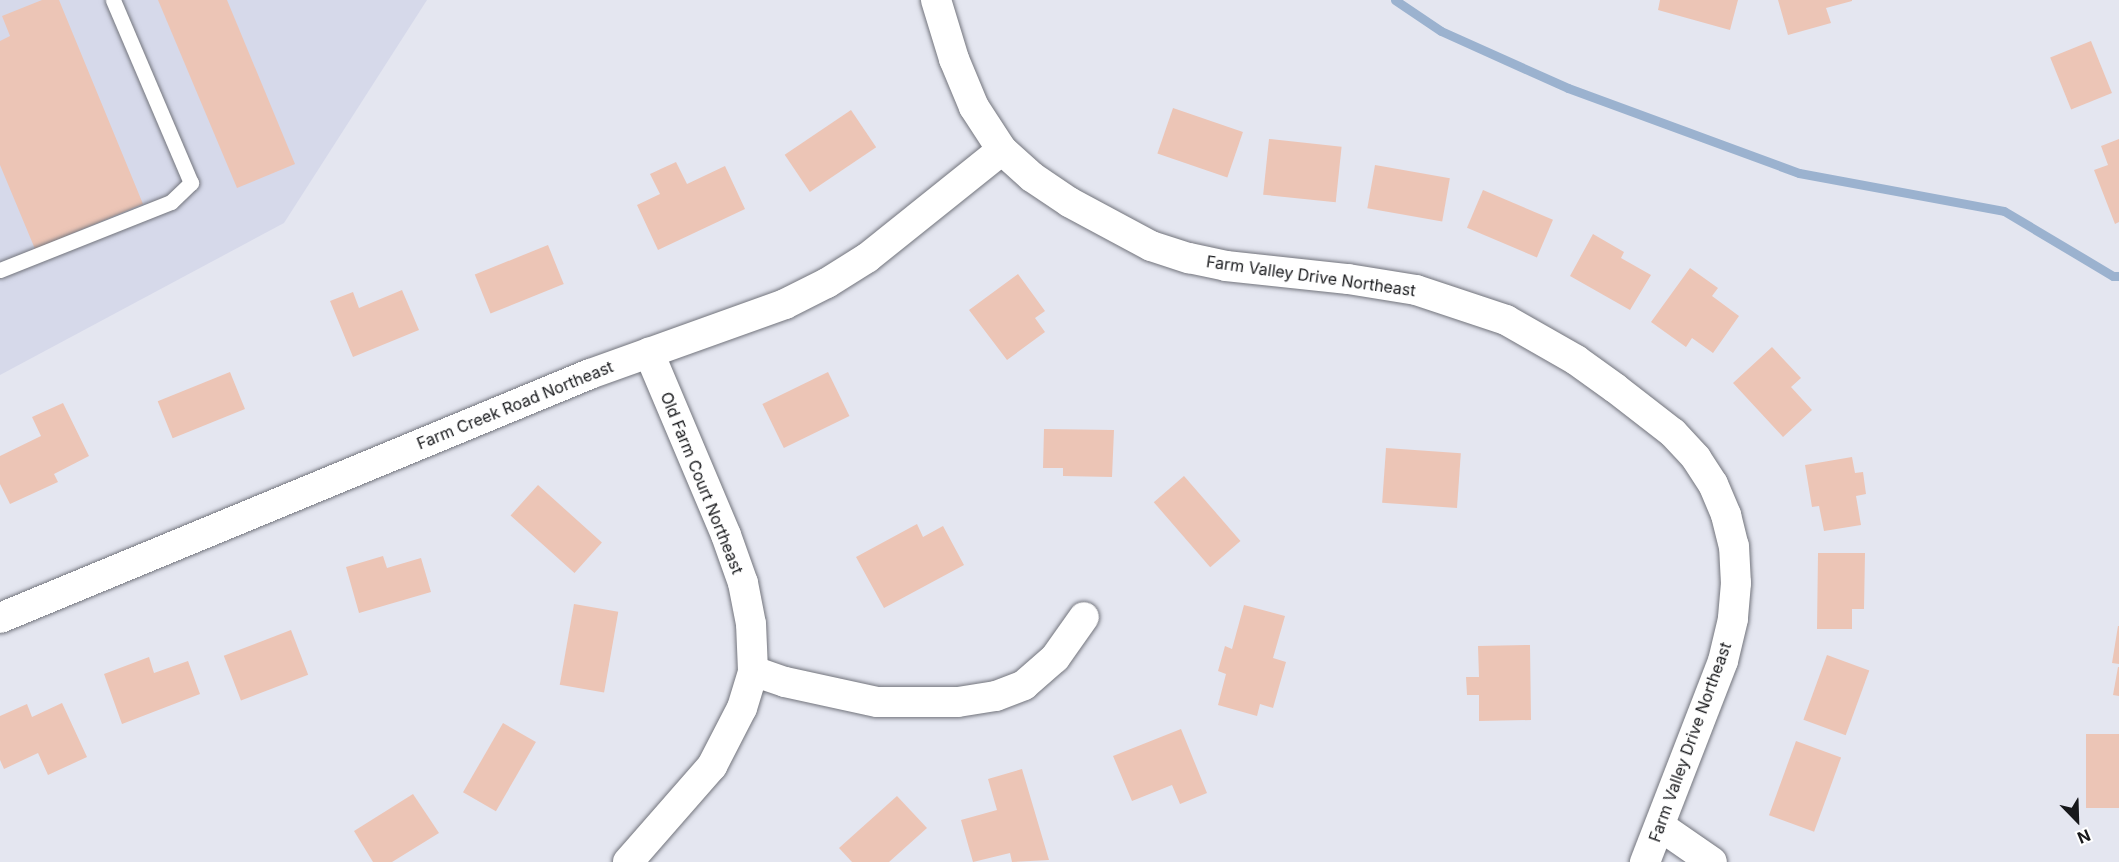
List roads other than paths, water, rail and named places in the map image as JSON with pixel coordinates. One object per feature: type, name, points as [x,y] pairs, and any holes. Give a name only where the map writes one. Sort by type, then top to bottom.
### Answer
[{"type":"street","name":"Farm Valley Drive Northeast","points":[[936,0],[954,59],[974,106],[1002,150],[1032,177],[1069,202],[1151,246],[1226,266],[1348,279],[1416,290],[1506,320],[1576,360],[1641,406],[1673,433],[1696,458],[1713,484],[1726,515],[1734,546],[1736,583],[1732,619],[1723,661],[1645,862]]},
{"type":"street","name":"Farm Creek Road Northeast","points":[[0,618],[590,374],[785,304],[827,283],[906,230],[1002,150]]},
{"type":"street","name":"Old Farm Court Northeast","points":[[628,862],[712,766],[742,708],[753,670],[751,624],[742,583],[726,535],[649,353]]},
{"type":"street","points":[[753,670],[785,682],[877,702],[958,702],[996,696],[1024,685],[1055,658],[1084,617]]},
{"type":"street","points":[[1660,826],[1712,862]]},
{"type":"lane","points":[[0,270],[171,202],[191,183],[113,0]]},
{"type":"waterway","points":[[1395,0],[1441,31],[1568,88],[1799,173],[2004,211],[2113,276],[2119,276]]}]
